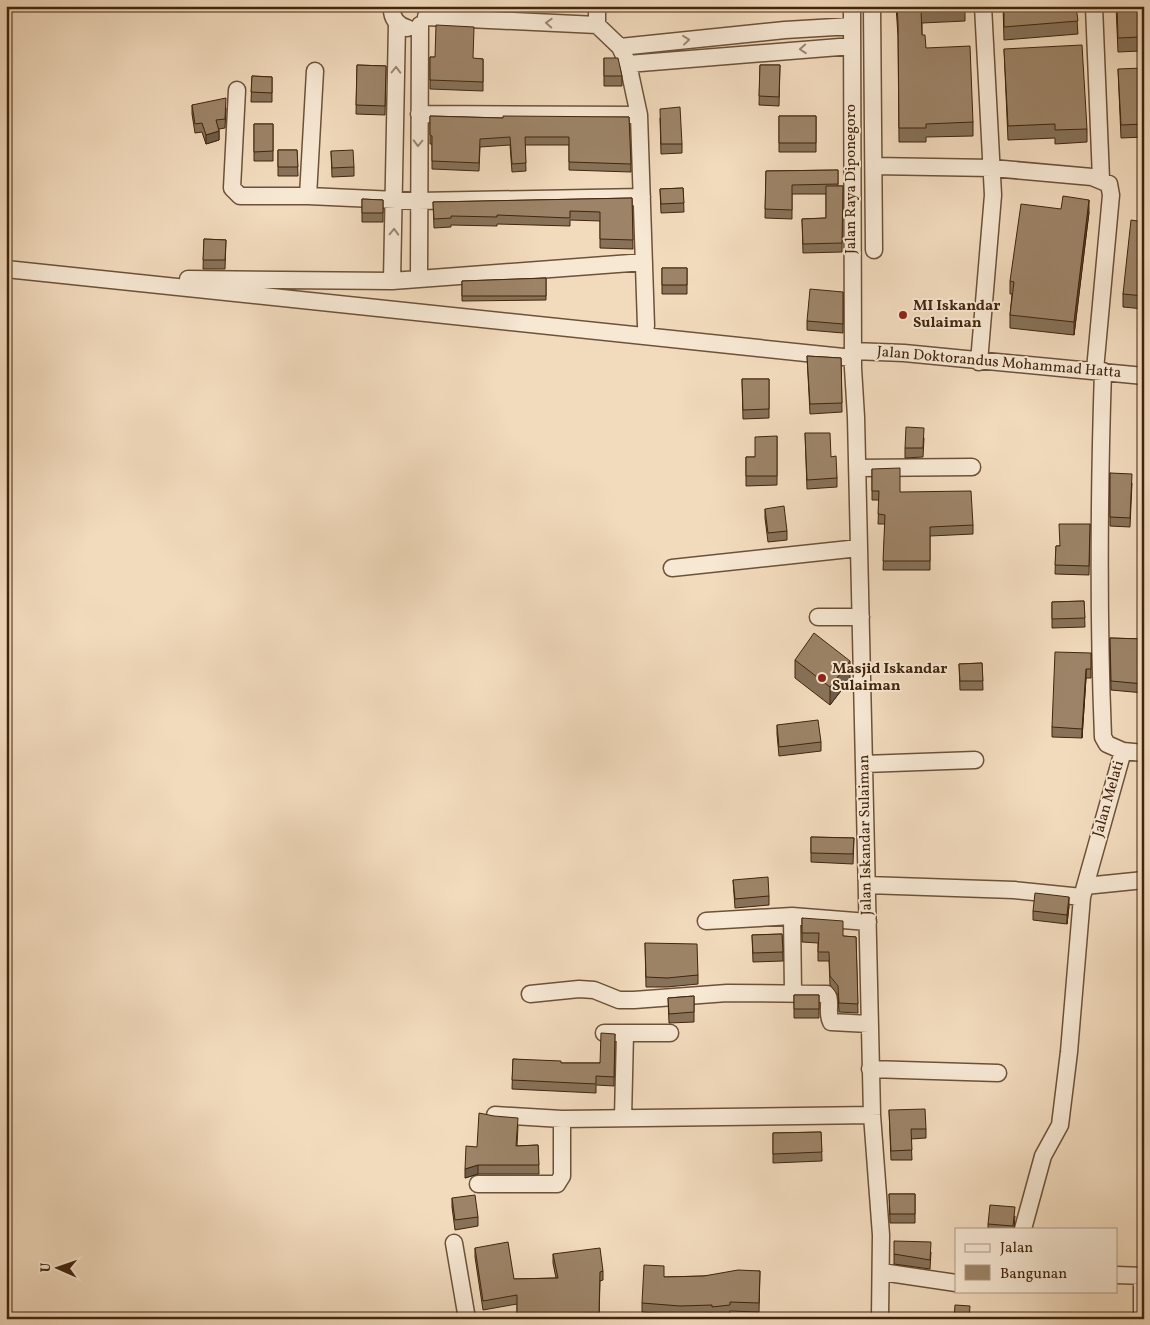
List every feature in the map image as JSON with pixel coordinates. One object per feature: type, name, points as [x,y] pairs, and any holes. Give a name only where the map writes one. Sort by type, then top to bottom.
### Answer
[{"type":"street","points":[[392,6],[393,18],[397,23],[408,28],[424,16],[598,25],[620,46],[628,64],[639,115],[646,326]]},
{"type":"street","points":[[597,6],[598,25]]},
{"type":"street","name":"Jalan Raya Diponegoro","points":[[852,6],[850,176],[853,355]]},
{"type":"street","points":[[872,6],[874,250]]},
{"type":"street","points":[[979,362],[993,195],[983,6]]},
{"type":"street","points":[[1094,6],[1101,179]]},
{"type":"street","points":[[419,279],[419,114],[424,16]]},
{"type":"street","points":[[392,281],[397,23]]},
{"type":"street","points":[[620,46],[785,30],[852,26]]},
{"type":"street","points":[[655,43],[657,62]]},
{"type":"street","points":[[628,64],[852,46]]},
{"type":"street","points":[[308,196],[315,71]]},
{"type":"street","points":[[238,90],[232,182],[234,192],[240,196],[308,196],[395,201],[642,197]]},
{"type":"street","points":[[419,114],[639,115]]},
{"type":"street","points":[[874,166],[992,168],[1101,179],[1108,184],[1112,195],[1099,370]]},
{"type":"street","points":[[188,279],[392,281],[644,262]]},
{"type":"street","name":"Jalan Doktorandus Mohammad Hatta","points":[[6,269],[853,355],[904,353],[979,362],[1099,370],[1144,376]]},
{"type":"street","name":"Jalan Iskandar Sulaiman","points":[[853,355],[868,884],[870,1068],[882,1272],[880,1319]]},
{"type":"street","name":"Jalan Melati","points":[[1023,1228],[1043,1156],[1060,1125],[1069,1052],[1083,892],[1122,750],[1107,744],[1103,737],[1099,638],[1099,370]]},
{"type":"street","points":[[857,468],[972,467]]},
{"type":"street","points":[[672,568],[859,548]]},
{"type":"street","points":[[818,617],[861,617]]},
{"type":"street","points":[[1122,750],[1144,753]]},
{"type":"street","points":[[864,764],[975,760]]},
{"type":"street","points":[[868,884],[1083,892],[1144,880]]},
{"type":"street","points":[[792,916],[793,992]]},
{"type":"street","points":[[706,921],[792,916],[868,922]]},
{"type":"street","points":[[530,994],[579,989],[594,990],[619,1000],[727,993],[793,992],[828,994],[830,1022],[870,1024]]},
{"type":"street","points":[[604,1033],[670,1033]]},
{"type":"street","points":[[623,1118],[624,1033]]},
{"type":"street","points":[[870,1068],[998,1073]]},
{"type":"street","points":[[495,1115],[562,1119],[872,1115]]},
{"type":"street","points":[[478,1184],[557,1184],[562,1176],[562,1119]]},
{"type":"street","points":[[454,1243],[467,1319]]},
{"type":"street","points":[[882,1272],[955,1283]]},
{"type":"street","points":[[1118,1275],[1143,1276],[1142,1319]]},
{"type":"building","points":[[897,6],[965,6],[921,9],[922,35],[925,35],[926,48],[970,46],[973,122],[926,124],[926,128],[899,128]]},
{"type":"building","points":[[1004,6],[1076,6],[1078,21],[1004,27]]},
{"type":"building","points":[[1117,6],[1139,6],[1140,37],[1118,38]]},
{"type":"building","points":[[436,25],[474,27],[473,58],[483,59],[483,82],[430,80],[430,57],[435,57]]},
{"type":"building","points":[[1082,45],[1087,129],[1055,130],[1055,124],[1008,126],[1004,49]]},
{"type":"building","points":[[604,58],[618,58],[622,76],[604,76]]},
{"type":"building","points":[[357,65],[386,66],[385,106],[356,105]]},
{"type":"building","points":[[760,65],[780,65],[779,97],[759,96]]},
{"type":"building","points":[[1143,68],[1144,124],[1121,125],[1118,69]]},
{"type":"building","points":[[252,76],[272,77],[272,93],[251,92]]},
{"type":"building","points":[[226,98],[225,119],[216,120],[219,131],[206,135],[202,123],[195,124],[192,105]]},
{"type":"building","points":[[680,107],[682,144],[661,144],[660,109]]},
{"type":"building","points":[[430,116],[503,118],[503,116],[629,117],[631,164],[569,162],[569,137],[525,137],[526,163],[512,164],[510,137],[480,139],[479,163],[432,161]]},
{"type":"building","points":[[779,116],[816,116],[816,143],[779,143]]},
{"type":"building","points":[[254,124],[273,124],[273,151],[254,152]]},
{"type":"building","points":[[278,150],[297,150],[298,167],[278,167]]},
{"type":"building","points":[[353,150],[354,167],[332,168],[331,151]]},
{"type":"building","points":[[838,170],[838,184],[792,185],[792,210],[765,209],[766,171]]},
{"type":"building","points":[[826,186],[843,186],[842,243],[803,244],[802,219],[826,218]]},
{"type":"building","points":[[683,188],[684,203],[661,204],[660,189]]},
{"type":"building","points":[[1063,196],[1089,200],[1074,322],[1010,315],[1014,282],[1010,281],[1021,204],[1061,209]]},
{"type":"building","points":[[632,198],[633,240],[600,239],[600,212],[570,211],[570,218],[497,215],[497,217],[451,216],[451,218],[434,219],[433,202]]},
{"type":"building","points":[[362,199],[383,200],[383,213],[362,213]]},
{"type":"building","points":[[1131,220],[1144,222],[1144,296],[1123,294]]},
{"type":"building","points":[[204,239],[226,240],[225,260],[203,260]]},
{"type":"building","points":[[662,268],[687,268],[687,285],[662,285]]},
{"type":"building","points":[[546,278],[546,296],[462,296],[462,281]]},
{"type":"building","points":[[810,289],[843,292],[843,324],[807,321]]},
{"type":"building","points":[[807,356],[841,358],[842,403],[810,404]]},
{"type":"building","points":[[742,379],[769,379],[769,409],[743,410]]},
{"type":"building","points":[[906,427],[924,428],[923,448],[905,448]]},
{"type":"building","points":[[805,433],[830,433],[831,457],[836,456],[837,478],[807,480]]},
{"type":"building","points":[[777,436],[777,476],[746,476],[746,457],[755,457],[755,437]]},
{"type":"building","points":[[900,468],[900,492],[971,491],[973,525],[930,527],[930,561],[883,561],[885,515],[878,514],[879,491],[872,491],[872,469]]},
{"type":"building","points":[[1110,473],[1132,474],[1130,518],[1110,517]]},
{"type":"building","points":[[784,506],[787,531],[768,533],[765,509]]},
{"type":"building","points":[[1059,524],[1090,524],[1089,566],[1055,565],[1056,546],[1060,546]]},
{"type":"building","points":[[1141,588],[1144,588],[1144,603],[1141,603]]},
{"type":"building","points":[[1084,601],[1085,618],[1052,619],[1052,602]]},
{"type":"building","points":[[814,633],[850,661],[830,687],[795,660]]},
{"type":"building","points":[[1110,638],[1144,639],[1144,684],[1111,681]]},
{"type":"building","points":[[1055,652],[1091,653],[1091,669],[1086,669],[1082,729],[1052,727]]},
{"type":"building","points":[[982,663],[983,681],[960,681],[959,664]]},
{"type":"building","points":[[818,720],[821,742],[779,747],[777,725]]},
{"type":"building","points":[[811,837],[854,838],[853,854],[811,853]]},
{"type":"building","points":[[768,877],[769,896],[735,899],[733,880]]},
{"type":"building","points":[[1035,893],[1069,897],[1067,915],[1033,911]]},
{"type":"building","points":[[802,918],[843,921],[843,936],[856,937],[858,1004],[839,1003],[838,986],[830,976],[829,952],[818,952],[819,933],[802,933]]},
{"type":"building","points":[[782,934],[783,952],[753,953],[752,935]]},
{"type":"building","points":[[645,943],[697,944],[698,975],[667,978],[646,977]]},
{"type":"building","points":[[794,995],[819,995],[819,1009],[794,1009]]},
{"type":"building","points":[[694,996],[694,1012],[669,1014],[668,998]]},
{"type":"building","points":[[601,1033],[615,1034],[614,1077],[596,1076],[596,1084],[512,1080],[513,1059],[561,1061],[561,1063],[600,1063]]},
{"type":"building","points":[[925,1109],[926,1129],[911,1129],[912,1150],[891,1151],[889,1110]]},
{"type":"building","points":[[479,1113],[518,1118],[516,1146],[538,1145],[539,1165],[478,1165],[465,1169],[466,1146],[477,1147]]},
{"type":"building","points":[[821,1132],[822,1152],[773,1154],[773,1133]]},
{"type":"building","points":[[889,1194],[915,1194],[915,1214],[890,1214]]},
{"type":"building","points":[[475,1195],[478,1217],[455,1220],[452,1198]]},
{"type":"building","points":[[990,1205],[1015,1207],[1013,1226],[988,1224]]},
{"type":"building","points":[[894,1241],[931,1242],[930,1260],[894,1254]]},
{"type":"building","points":[[508,1242],[514,1279],[558,1278],[553,1254],[600,1248],[603,1271],[600,1272],[599,1313],[538,1314],[538,1317],[517,1317],[517,1295],[483,1301],[475,1248]]},
{"type":"building","points":[[644,1265],[664,1266],[664,1277],[704,1276],[738,1270],[760,1271],[759,1303],[730,1302],[730,1305],[712,1307],[712,1305],[680,1306],[642,1303]]},
{"type":"building","points":[[955,1305],[970,1306],[969,1319],[954,1319]]},
{"type":"place","name":"MI Iskandar Sulaiman","points":[[903,315]]},
{"type":"place","name":"Masjid Iskandar Sulaiman","points":[[822,678]]}]
